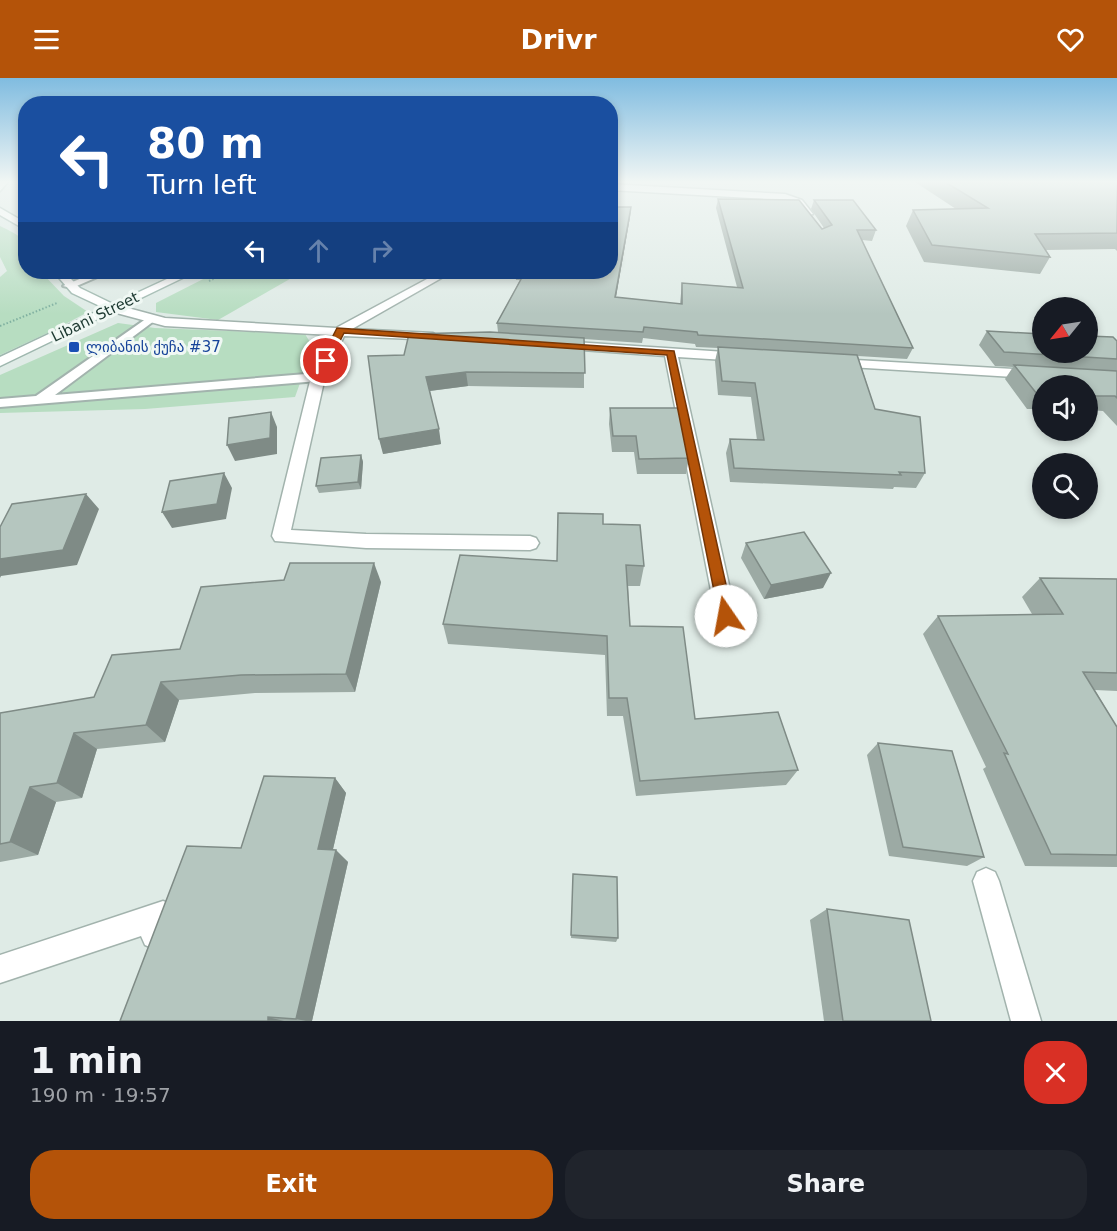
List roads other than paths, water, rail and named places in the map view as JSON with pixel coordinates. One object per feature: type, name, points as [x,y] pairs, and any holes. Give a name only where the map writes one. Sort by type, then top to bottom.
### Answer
[{"type":"street","points":[[64,279],[68,286],[80,294],[113,308],[165,322],[341,330],[447,338]]},
{"type":"street","name":"Libani Street","points":[[0,362],[62,335],[175,279]]},
{"type":"street","points":[[434,279],[341,330],[318,377],[281,536],[366,541],[530,543]]},
{"type":"street","points":[[541,344],[753,358]]},
{"type":"street","points":[[671,353],[726,616]]},
{"type":"street","points":[[824,362],[1047,375]]},
{"type":"street","points":[[986,881],[1026,1021]]},
{"type":"street","points":[[0,969],[163,915],[147,958]]},
{"type":"lane","points":[[68,286],[86,279]]},
{"type":"lane","points":[[38,401],[150,319]]},
{"type":"lane","points":[[0,403],[318,377]]},
{"type":"place","name":"ლიბანის ქუჩა #37","points":[[74,347]]}]
